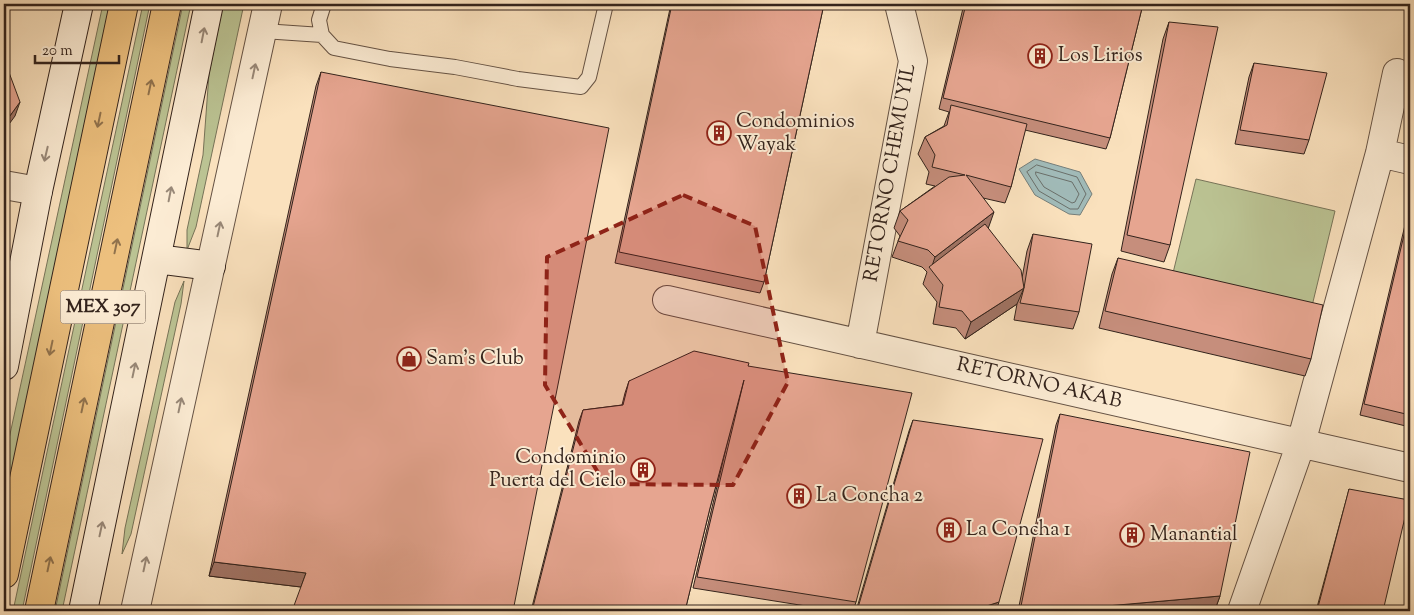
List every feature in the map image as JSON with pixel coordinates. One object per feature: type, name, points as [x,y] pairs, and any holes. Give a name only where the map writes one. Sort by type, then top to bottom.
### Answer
[{"type":"highway","name":"MEX 307","points":[[4,574],[124,4]]},
{"type":"highway","name":"MEX 307","points":[[39,611],[168,4]]},
{"type":"street","points":[[5,357],[38,191],[80,4]]},
{"type":"street","points":[[90,610],[157,259],[209,4]]},
{"type":"street","points":[[135,611],[268,4]]},
{"type":"street","name":"RETORNO CHEMUYIL","points":[[860,344],[913,61],[899,4]]},
{"type":"street","points":[[1242,611],[1301,443],[1380,153],[1397,73]]},
{"type":"street","points":[[1380,153],[1410,160]]},
{"type":"street","points":[[4,185],[38,191]]},
{"type":"street","points":[[157,259],[211,266]]},
{"type":"street","name":"RETORNO AKAB","points":[[667,300],[1410,468]]},
{"type":"lane","points":[[324,4],[319,20],[322,34],[334,48],[518,79],[581,87],[589,77],[606,4]]},
{"type":"lane","points":[[263,31],[322,34]]},
{"type":"highlighted area","points":[[683,195],[755,226],[788,382],[733,485],[605,484],[545,385],[547,257]]},
{"type":"green space","points":[[103,4],[110,4],[4,509],[4,462]]},
{"type":"green space","points":[[143,4],[150,4],[22,611],[13,611]]},
{"type":"green space","points":[[183,4],[191,4],[62,611],[55,611]]},
{"type":"green space","points":[[223,4],[244,4],[196,227],[187,250],[187,230],[203,155],[209,74]]},
{"type":"green space","points":[[1196,179],[1335,211],[1312,306],[1173,273]]},
{"type":"green space","points":[[184,281],[181,304],[131,534],[122,554],[125,528],[175,302]]},
{"type":"water","points":[[1035,159],[1080,172],[1092,194],[1080,215],[1069,214],[1035,195],[1019,169]]},
{"type":"building","name":"Condominios Wayak","points":[[672,4],[824,4],[764,282],[619,252]]},
{"type":"building","name":"Los Lirios","points":[[966,4],[1143,4],[1110,138],[943,98]]},
{"type":"building","points":[[1169,22],[1218,27],[1170,245],[1127,235]]},
{"type":"building","points":[[4,59],[20,102],[4,124]]},
{"type":"building","points":[[1254,63],[1327,73],[1309,140],[1240,130]]},
{"type":"building","name":"Sam's Club","points":[[321,72],[609,128],[513,611],[292,611],[306,573],[214,562]]},
{"type":"building","points":[[951,105],[1027,124],[1011,187],[966,175],[994,212],[935,257],[928,250],[898,241],[908,220],[900,211],[949,177],[965,175],[932,167],[935,155],[925,137],[947,125]]},
{"type":"building","points":[[1410,214],[1410,415],[1364,404]]},
{"type":"building","points":[[985,224],[1021,270],[1024,288],[971,322],[962,311],[939,307],[943,285],[929,267]]},
{"type":"building","points":[[1033,234],[1092,244],[1079,312],[1020,303]]},
{"type":"building","points":[[1118,258],[1323,305],[1311,359],[1105,311]]},
{"type":"building","points":[[694,351],[749,363],[748,366],[912,393],[856,602],[697,577],[744,380],[685,611],[532,611],[583,410],[623,405],[629,381]]},
{"type":"building","name":"Manantial","points":[[1060,414],[1250,452],[1220,596],[1050,611],[1020,611]]},
{"type":"building","name":"La Concha 1","points":[[913,420],[1043,439],[999,602],[971,611],[857,611]]},
{"type":"building","points":[[1349,489],[1409,500],[1383,611],[1317,611]]},
{"type":"building","points":[[831,609],[846,611],[830,611]]},
{"type":"place","name":"Los Lirios","points":[[1040,56]]},
{"type":"place","name":"Condominios Wayak","points":[[719,133]]},
{"type":"place","name":"Sam's Club","points":[[409,359]]},
{"type":"place","name":"Condominio Puerta del Cielo","points":[[643,470]]},
{"type":"place","name":"La Concha 2","points":[[799,496]]},
{"type":"place","name":"La Concha 1","points":[[949,530]]},
{"type":"place","name":"Manantial","points":[[1132,535]]}]
